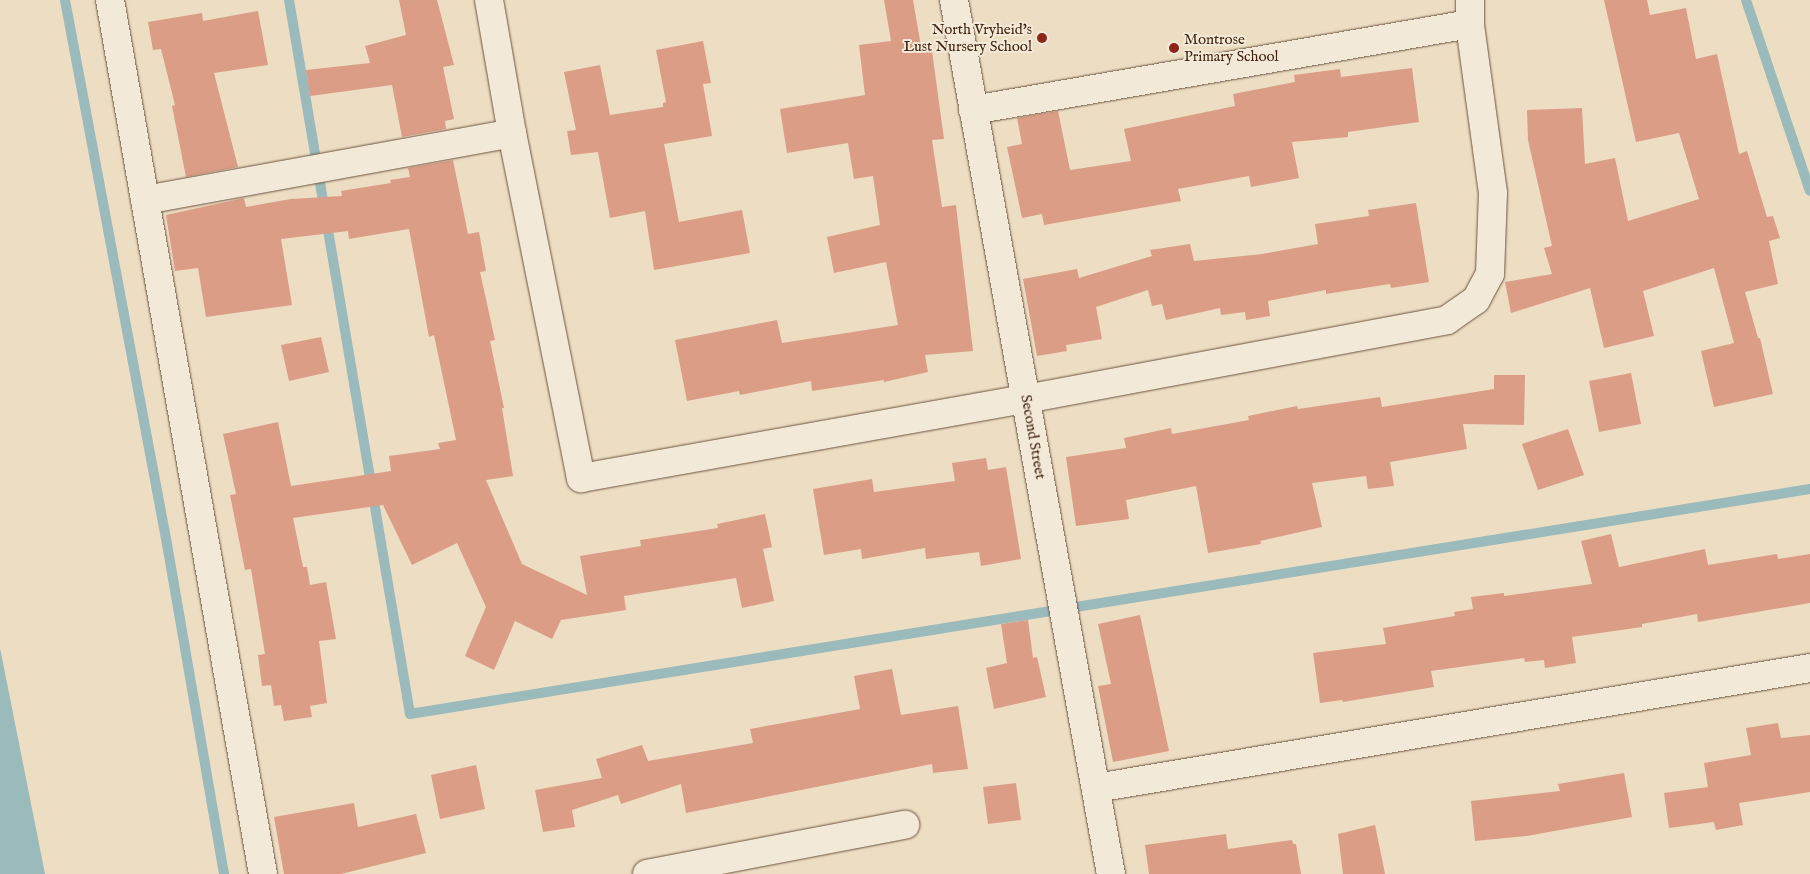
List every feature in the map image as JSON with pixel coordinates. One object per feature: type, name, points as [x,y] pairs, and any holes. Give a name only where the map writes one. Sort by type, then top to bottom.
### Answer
[{"type":"street","points":[[110,0],[264,874]]},
{"type":"street","points":[[489,0],[512,133],[581,478],[1026,399],[1447,320],[1476,300],[1490,274],[1493,193],[1470,12],[974,110]]},
{"type":"street","name":"Second Street","points":[[954,0],[1111,874]]},
{"type":"street","points":[[145,200],[512,133]]},
{"type":"street","points":[[1096,788],[1810,668]]},
{"type":"street","points":[[647,874],[905,825]]},
{"type":"water","points":[[0,648],[45,874],[0,874]]},
{"type":"building","points":[[399,0],[437,0],[454,65],[443,67],[454,119],[445,121],[446,129],[402,137],[392,85],[310,96],[306,70],[370,63],[365,46],[406,35]]},
{"type":"building","points":[[884,0],[913,0],[922,52],[932,51],[944,139],[932,140],[942,207],[956,205],[973,351],[925,355],[928,372],[884,382],[884,380],[812,391],[811,381],[740,395],[739,391],[687,401],[675,340],[777,320],[782,343],[898,325],[886,262],[834,273],[827,237],[880,225],[873,176],[854,179],[848,143],[787,153],[780,109],[865,95],[859,45],[891,41]]},
{"type":"building","points":[[1604,0],[1647,0],[1650,15],[1686,8],[1696,59],[1717,54],[1739,154],[1747,151],[1767,217],[1773,216],[1780,238],[1769,241],[1778,284],[1745,292],[1758,338],[1760,338],[1773,394],[1714,407],[1701,351],[1734,343],[1714,268],[1643,291],[1654,336],[1604,348],[1590,288],[1511,313],[1505,282],[1552,274],[1544,248],[1552,246],[1528,140],[1527,110],[1582,108],[1585,164],[1615,158],[1628,221],[1699,199],[1679,133],[1636,142]]},
{"type":"building","points":[[258,11],[268,65],[214,73],[238,167],[186,177],[172,106],[175,105],[161,49],[153,50],[148,22],[202,13],[203,21]]},
{"type":"building","points":[[703,41],[711,83],[703,84],[712,136],[664,144],[679,222],[742,210],[750,253],[654,270],[645,211],[610,218],[598,152],[571,155],[567,131],[576,130],[564,72],[600,65],[610,115],[663,107],[663,103],[666,102],[656,50]]},
{"type":"building","points":[[1412,68],[1419,122],[1348,132],[1348,137],[1292,142],[1299,178],[1251,187],[1249,176],[1178,189],[1181,201],[1044,225],[1042,214],[1022,218],[1007,147],[1022,144],[1017,118],[1058,111],[1070,170],[1131,161],[1124,129],[1235,106],[1233,94],[1295,82],[1294,75],[1340,69],[1341,77]]},
{"type":"building","points":[[453,160],[468,234],[479,232],[486,271],[480,272],[495,340],[490,341],[504,408],[502,408],[513,476],[486,480],[522,564],[587,595],[580,556],[641,546],[640,540],[718,528],[717,524],[765,514],[772,547],[763,549],[774,601],[742,608],[736,578],[624,596],[626,610],[561,620],[552,639],[515,621],[494,670],[465,656],[486,607],[457,543],[412,565],[383,505],[293,518],[303,567],[307,567],[310,585],[326,582],[336,639],[319,641],[327,703],[310,706],[312,717],[284,721],[281,705],[274,706],[271,685],[262,686],[258,655],[265,654],[251,569],[245,570],[230,495],[236,494],[223,434],[278,422],[291,486],[391,471],[389,456],[440,449],[438,443],[456,440],[434,335],[429,337],[409,229],[349,239],[348,231],[281,239],[292,305],[206,317],[198,268],[175,271],[166,215],[244,198],[246,207],[291,199],[342,196],[341,191],[391,183],[390,180],[410,177],[408,168]]},
{"type":"building","points":[[1416,203],[1429,282],[1391,288],[1390,284],[1326,294],[1326,290],[1268,301],[1270,316],[1246,320],[1245,312],[1221,315],[1220,308],[1166,320],[1162,304],[1152,306],[1148,290],[1096,307],[1102,339],[1066,345],[1067,351],[1037,356],[1023,279],[1077,269],[1079,278],[1152,256],[1150,250],[1190,244],[1194,261],[1262,254],[1318,244],[1315,224],[1369,216],[1368,210]]},
{"type":"building","points":[[321,337],[329,372],[289,381],[281,345]]},
{"type":"building","points":[[1631,373],[1641,424],[1599,432],[1589,381]]},
{"type":"building","points":[[1494,375],[1525,375],[1524,425],[1463,424],[1467,449],[1390,462],[1394,486],[1368,489],[1366,476],[1312,483],[1322,527],[1260,541],[1261,544],[1208,553],[1196,486],[1126,500],[1129,519],[1076,526],[1066,457],[1126,448],[1124,438],[1171,428],[1172,434],[1249,420],[1248,416],[1297,406],[1298,409],[1380,397],[1382,407],[1494,389]]},
{"type":"building","points":[[1568,429],[1584,475],[1538,490],[1522,444]]},
{"type":"building","points":[[986,458],[988,470],[1006,467],[1021,559],[981,566],[979,552],[926,559],[925,548],[862,559],[861,549],[824,555],[813,489],[872,479],[874,492],[955,481],[952,463]]},
{"type":"building","points":[[1611,534],[1619,567],[1705,549],[1708,565],[1777,554],[1778,559],[1810,554],[1810,603],[1698,622],[1697,614],[1642,624],[1642,627],[1572,637],[1576,663],[1545,668],[1544,660],[1525,662],[1524,658],[1431,671],[1434,687],[1343,702],[1342,700],[1320,703],[1313,653],[1386,644],[1383,628],[1455,616],[1454,612],[1473,609],[1471,597],[1504,593],[1504,596],[1592,584],[1581,541]]},
{"type":"building","points":[[1140,615],[1169,751],[1113,762],[1098,686],[1111,684],[1098,624]]},
{"type":"building","points":[[1028,620],[1033,658],[1037,657],[1046,697],[994,709],[986,668],[1007,663],[1001,624]]},
{"type":"building","points":[[892,669],[901,715],[958,706],[968,769],[933,773],[932,764],[686,813],[681,784],[621,804],[618,795],[572,810],[575,827],[543,832],[535,790],[602,778],[596,759],[642,745],[648,761],[753,743],[750,729],[860,709],[854,676]]},
{"type":"building","points":[[1778,723],[1781,738],[1810,735],[1810,792],[1739,803],[1743,825],[1716,830],[1714,822],[1669,828],[1664,793],[1708,787],[1704,763],[1751,755],[1746,728]]},
{"type":"building","points":[[476,765],[485,809],[440,819],[431,775]]},
{"type":"building","points":[[1624,773],[1632,817],[1527,836],[1475,841],[1471,801],[1560,791],[1558,784]]},
{"type":"building","points":[[1016,783],[1021,820],[988,824],[983,787]]},
{"type":"building","points":[[354,803],[358,827],[416,814],[426,853],[341,874],[284,874],[274,817]]},
{"type":"building","points":[[1375,825],[1385,874],[1343,874],[1338,834]]},
{"type":"building","points":[[1226,834],[1228,849],[1292,840],[1293,844],[1296,844],[1301,874],[1149,874],[1145,845]]},
{"type":"waterway","points":[[65,0],[167,544],[224,874]]},
{"type":"waterway","points":[[289,0],[410,714],[1810,489]]},
{"type":"waterway","points":[[1746,0],[1810,191]]},
{"type":"place","name":"North Vryheid's Lust Nursery School","points":[[1042,38]]},
{"type":"place","name":"Montrose Primary School","points":[[1174,48]]}]
